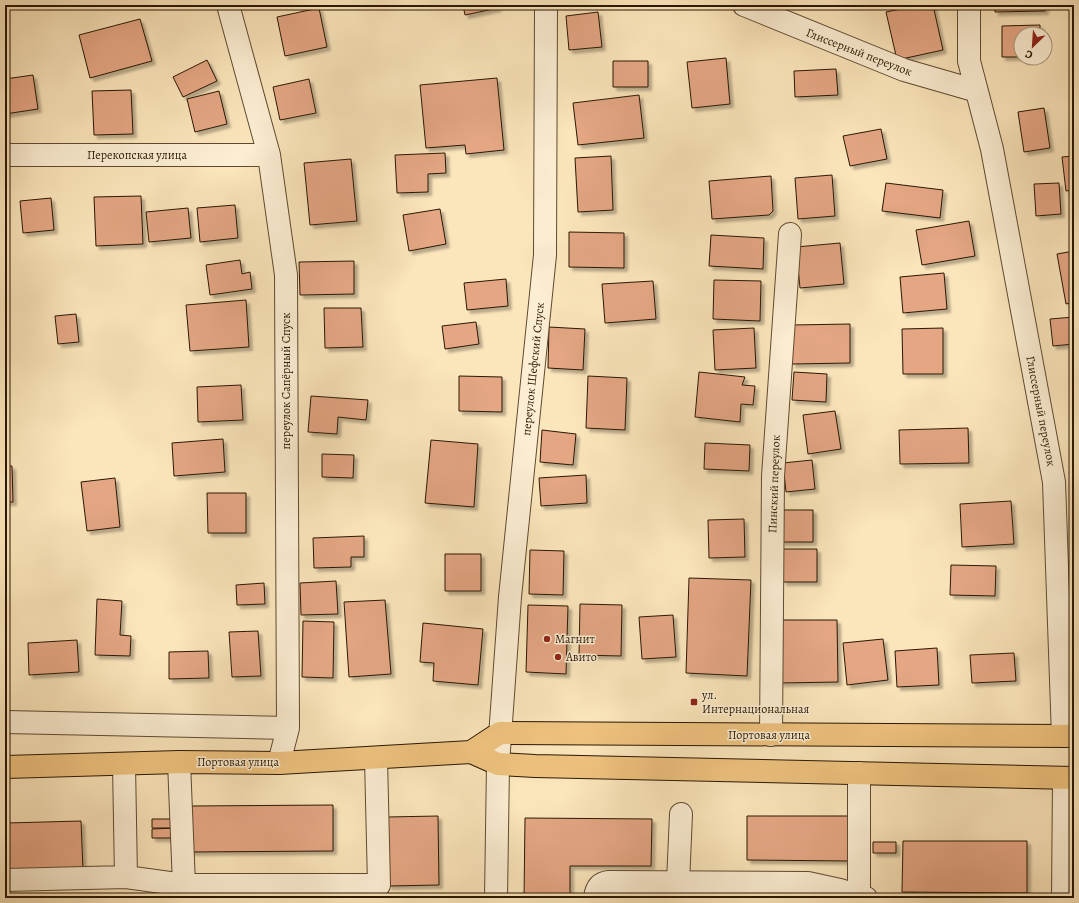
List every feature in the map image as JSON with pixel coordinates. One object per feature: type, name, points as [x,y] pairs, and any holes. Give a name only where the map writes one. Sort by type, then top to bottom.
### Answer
[{"type":"main road","name":"Портовая улица","points":[[471,752],[500,733],[1069,736]]},
{"type":"main road","name":"Портовая улица","points":[[5,767],[179,762],[279,763],[471,752],[498,764],[1069,778]]},
{"type":"street","name":"переулок Сапёрный Спуск","points":[[228,5],[269,155],[286,275],[288,728],[279,763]]},
{"type":"street","name":"переулок Шефский Спуск","points":[[496,898],[498,764],[510,597],[545,255],[546,5]]},
{"type":"street","name":"Глиссерный переулок","points":[[744,5],[904,70],[977,91]]},
{"type":"street","name":"Глиссерный переулок","points":[[969,5],[969,61],[992,149],[1054,482],[1069,736]]},
{"type":"street","name":"Перекопская улица","points":[[5,155],[269,155]]},
{"type":"street","name":"Пинский переулок","points":[[771,735],[773,476],[790,234]]},
{"type":"street","points":[[5,722],[288,728]]},
{"type":"street","points":[[5,880],[126,877],[184,885],[379,885],[376,758]]},
{"type":"street","points":[[179,762],[184,885]]},
{"type":"street","points":[[124,764],[126,877]]},
{"type":"street","points":[[595,898],[597,889],[605,883],[808,884],[862,897],[859,774]]},
{"type":"street","points":[[1069,778],[1064,898],[1074,895]]},
{"type":"street","points":[[678,883],[682,814]]},
{"type":"building","points":[[463,5],[497,5],[498,8],[465,15]]},
{"type":"building","points":[[920,5],[933,5],[943,50],[897,60],[886,12]]},
{"type":"building","points":[[995,5],[1045,5],[1045,11],[995,12]]},
{"type":"building","points":[[319,8],[327,47],[285,56],[277,17]]},
{"type":"building","points":[[598,12],[602,47],[569,50],[566,16]]},
{"type":"building","points":[[140,19],[152,61],[90,78],[79,35]]},
{"type":"building","points":[[1040,25],[1013,26],[1013,57],[1002,57],[1002,26]]},
{"type":"building","points":[[726,58],[730,104],[692,108],[687,62]]},
{"type":"building","points":[[207,60],[217,81],[183,97],[173,77]]},
{"type":"building","points":[[613,61],[648,61],[648,87],[613,87]]},
{"type":"building","points":[[836,69],[838,95],[795,97],[794,71]]},
{"type":"building","points":[[33,75],[38,109],[5,114],[5,79]]},
{"type":"building","points":[[497,78],[504,150],[466,154],[465,145],[426,148],[420,85]]},
{"type":"building","points":[[309,79],[316,113],[280,120],[273,87]]},
{"type":"building","points":[[131,90],[133,134],[94,135],[92,91]]},
{"type":"building","points":[[219,91],[227,124],[195,132],[187,99]]},
{"type":"building","points":[[639,95],[644,138],[578,145],[573,103]]},
{"type":"building","points":[[1044,108],[1050,148],[1024,152],[1018,112]]},
{"type":"building","points":[[881,129],[887,159],[850,166],[843,136]]},
{"type":"building","points":[[445,153],[446,173],[428,174],[428,192],[397,193],[395,155]]},
{"type":"building","points":[[611,156],[613,210],[578,212],[575,158]]},
{"type":"building","points":[[1074,156],[1074,190],[1066,191],[1062,157]]},
{"type":"building","points":[[351,159],[357,221],[310,225],[304,163]]},
{"type":"building","points":[[832,175],[835,216],[798,219],[795,178]]},
{"type":"building","points":[[771,176],[773,211],[769,215],[712,219],[709,181]]},
{"type":"building","points":[[886,183],[943,190],[940,218],[882,211]]},
{"type":"building","points":[[1059,183],[1061,214],[1036,216],[1034,184]]},
{"type":"building","points":[[141,196],[143,244],[96,246],[94,197]]},
{"type":"building","points":[[51,198],[54,230],[23,233],[20,201]]},
{"type":"building","points":[[235,205],[238,238],[200,242],[197,208]]},
{"type":"building","points":[[188,208],[191,238],[149,242],[146,212]]},
{"type":"building","points":[[440,209],[446,244],[409,251],[403,215]]},
{"type":"building","points":[[969,221],[975,256],[922,265],[916,230]]},
{"type":"building","points":[[569,232],[624,233],[624,268],[569,267]]},
{"type":"building","points":[[711,235],[764,238],[763,269],[709,266]]},
{"type":"building","points":[[840,243],[844,284],[800,288],[796,247]]},
{"type":"building","points":[[1074,251],[1074,302],[1066,304],[1057,254]]},
{"type":"building","points":[[240,260],[242,274],[250,272],[252,289],[210,295],[206,265]]},
{"type":"building","points":[[354,261],[354,294],[300,295],[299,262]]},
{"type":"building","points":[[944,273],[947,309],[903,313],[900,277]]},
{"type":"building","points":[[506,279],[508,306],[467,310],[464,283]]},
{"type":"building","points":[[714,280],[761,281],[760,321],[713,319]]},
{"type":"building","points":[[653,281],[656,319],[605,323],[602,284]]},
{"type":"building","points":[[246,300],[249,347],[190,351],[186,305]]},
{"type":"building","points":[[324,308],[361,308],[363,347],[325,348]]},
{"type":"building","points":[[76,314],[79,342],[58,344],[55,316]]},
{"type":"building","points":[[1074,317],[1074,344],[1053,346],[1050,319]]},
{"type":"building","points":[[476,322],[479,344],[445,349],[442,326]]},
{"type":"building","points":[[850,324],[850,363],[792,364],[792,325]]},
{"type":"building","points":[[549,327],[585,329],[583,370],[548,368]]},
{"type":"building","points":[[754,328],[756,368],[715,370],[713,330]]},
{"type":"building","points":[[943,328],[943,374],[903,374],[902,329]]},
{"type":"building","points":[[699,372],[745,377],[742,385],[755,386],[753,405],[741,404],[740,422],[695,417]]},
{"type":"building","points":[[794,372],[827,374],[826,402],[792,400]]},
{"type":"building","points":[[459,376],[502,377],[502,412],[459,411]]},
{"type":"building","points":[[588,376],[627,378],[625,430],[586,428]]},
{"type":"building","points":[[241,385],[243,420],[198,422],[197,387]]},
{"type":"building","points":[[311,396],[368,400],[366,420],[338,417],[337,434],[308,432]]},
{"type":"building","points":[[835,411],[841,449],[808,454],[803,415]]},
{"type":"building","points":[[968,428],[969,463],[900,464],[899,430]]},
{"type":"building","points":[[542,430],[576,434],[573,465],[540,462]]},
{"type":"building","points":[[223,439],[225,472],[174,476],[172,443]]},
{"type":"building","points":[[431,440],[478,444],[474,507],[425,503]]},
{"type":"building","points":[[705,443],[750,445],[749,471],[704,469]]},
{"type":"building","points":[[322,454],[354,455],[353,478],[322,477]]},
{"type":"building","points":[[812,460],[815,489],[786,492],[783,463]]},
{"type":"building","points":[[5,466],[12,466],[13,502],[5,502]]},
{"type":"building","points":[[586,475],[587,503],[541,506],[539,478]]},
{"type":"building","points":[[115,478],[120,527],[87,531],[81,482]]},
{"type":"building","points":[[207,493],[246,493],[246,533],[208,533]]},
{"type":"building","points":[[1011,501],[1014,544],[962,547],[960,504]]},
{"type":"building","points":[[781,510],[813,510],[813,542],[781,542]]},
{"type":"building","points":[[744,519],[745,557],[709,558],[708,520]]},
{"type":"building","points":[[364,536],[364,557],[351,557],[351,567],[314,568],[313,538]]},
{"type":"building","points":[[783,549],[817,549],[817,582],[783,582]]},
{"type":"building","points":[[530,550],[564,551],[563,595],[529,594]]},
{"type":"building","points":[[445,554],[481,554],[481,591],[445,591]]},
{"type":"building","points":[[951,565],[996,566],[995,596],[950,595]]},
{"type":"building","points":[[689,578],[751,580],[747,676],[686,673]]},
{"type":"building","points":[[336,581],[338,614],[301,615],[300,583]]},
{"type":"building","points":[[264,583],[265,604],[237,605],[236,585]]},
{"type":"building","points":[[97,599],[122,601],[120,635],[131,636],[130,656],[95,655]]},
{"type":"building","points":[[385,600],[391,674],[349,677],[344,602]]},
{"type":"building","points":[[580,604],[622,605],[621,656],[579,655]]},
{"type":"building","name":"Магнит","points":[[528,605],[568,606],[566,674],[526,672]]},
{"type":"building","points":[[673,615],[676,657],[642,659],[639,617]]},
{"type":"building","points":[[779,620],[837,620],[838,682],[780,683]]},
{"type":"building","points":[[303,621],[334,622],[333,678],[302,677]]},
{"type":"building","points":[[423,623],[483,629],[478,685],[433,681],[434,663],[420,662]]},
{"type":"building","points":[[258,631],[261,676],[232,677],[229,632]]},
{"type":"building","points":[[883,639],[888,680],[847,685],[843,643]]},
{"type":"building","points":[[77,640],[79,672],[29,675],[28,643]]},
{"type":"building","points":[[937,648],[939,685],[897,687],[895,651]]},
{"type":"building","points":[[208,651],[209,678],[169,679],[169,652]]},
{"type":"building","points":[[1014,653],[1016,681],[972,683],[970,655]]},
{"type":"building","points":[[333,805],[333,851],[190,852],[190,806]]},
{"type":"building","points":[[438,816],[439,885],[388,886],[387,817]]},
{"type":"building","points":[[747,816],[851,816],[850,861],[747,860]]},
{"type":"building","points":[[525,818],[652,819],[651,866],[570,866],[570,898],[524,898]]},
{"type":"building","points":[[152,819],[175,819],[175,828],[152,828]]},
{"type":"building","points":[[81,821],[83,870],[9,872],[7,823]]},
{"type":"building","points":[[175,828],[175,838],[152,838],[152,829]]},
{"type":"building","points":[[903,841],[1027,841],[1027,893],[902,892]]},
{"type":"building","points":[[873,842],[896,842],[896,853],[873,853]]},
{"type":"place","name":"Магнит","points":[[547,639]]},
{"type":"place","name":"Авито","points":[[558,657]]},
{"type":"place","name":"ул. Интернациональная","points":[[694,702]]}]
